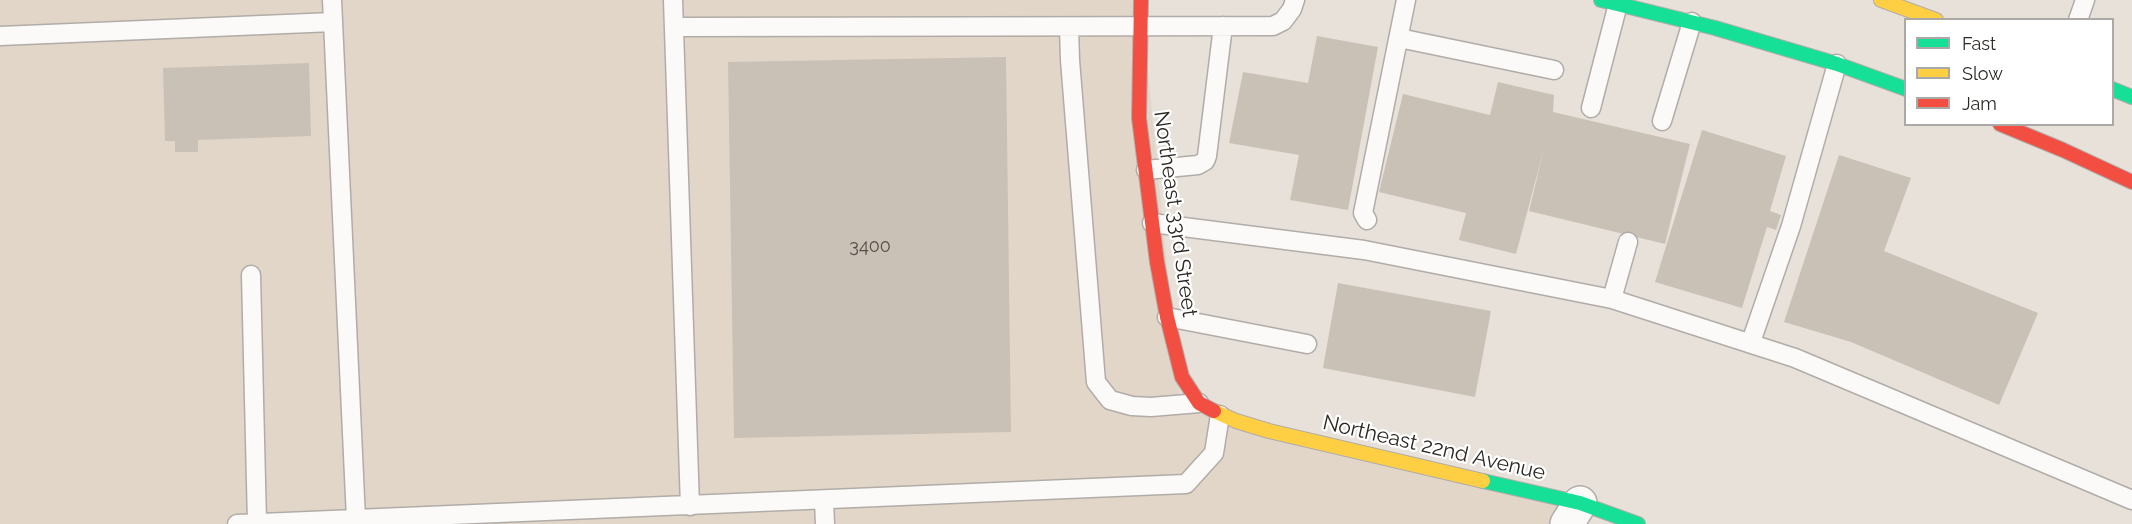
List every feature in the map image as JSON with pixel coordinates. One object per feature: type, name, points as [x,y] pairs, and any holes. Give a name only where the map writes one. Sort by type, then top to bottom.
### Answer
[{"type":"street","name":"Northeast 33rd Street","points":[[1141,0],[1139,118],[1167,317],[1182,377],[1199,403],[1220,415]]},
{"type":"street","points":[[1881,0],[1930,18]]},
{"type":"street","points":[[1610,2],[1692,22],[1837,64],[1904,88]]},
{"type":"street","points":[[2114,90],[2132,97]]},
{"type":"street","points":[[2005,126],[2132,182]]},
{"type":"street","name":"Northeast 22nd Avenue","points":[[1220,415],[1269,431],[1573,514],[1638,524]]},
{"type":"lane","points":[[332,0],[356,519]]},
{"type":"lane","points":[[673,0],[690,506]]},
{"type":"lane","points":[[674,27],[1273,26],[1282,21],[1292,9],[1295,0]]},
{"type":"lane","points":[[1367,220],[1363,213],[1406,0]]},
{"type":"lane","points":[[2079,18],[2085,0]]},
{"type":"lane","points":[[1591,108],[1610,2]]},
{"type":"lane","points":[[0,36],[333,22]]},
{"type":"lane","points":[[1662,121],[1692,22]]},
{"type":"lane","points":[[1146,170],[1198,165],[1208,156],[1223,26]]},
{"type":"lane","points":[[1068,27],[1096,382],[1110,400],[1132,406],[1151,407],[1199,403]]},
{"type":"lane","points":[[1399,38],[1554,70]]},
{"type":"lane","points":[[1751,342],[1791,226],[1837,64]]},
{"type":"lane","points":[[1152,223],[1364,250],[1612,299],[1751,342],[1806,362],[2132,500]]},
{"type":"lane","points":[[1612,299],[1628,242]]},
{"type":"lane","points":[[251,275],[257,523]]},
{"type":"lane","points":[[1167,317],[1307,344]]},
{"type":"lane","points":[[237,524],[1186,484],[1214,453],[1220,415]]},
{"type":"lane","points":[[824,500],[825,524]]},
{"type":"shaded area","points":[[0,0],[1141,0],[1181,409],[1580,503],[1567,524],[0,524]]},
{"type":"building","points":[[1317,36],[1378,47],[1348,210],[1290,200],[1299,155],[1229,143],[1243,72],[1308,83]]},
{"type":"building","points":[[1006,57],[1011,432],[734,438],[728,62]]},
{"type":"building","points":[[309,63],[311,136],[198,140],[198,152],[175,152],[175,141],[165,141],[163,68]]},
{"type":"building","points":[[1498,82],[1554,95],[1553,112],[1690,144],[1665,244],[1529,211],[1544,149],[1516,254],[1459,240],[1466,213],[1379,192],[1403,94],[1490,115]]},
{"type":"building","points":[[1702,130],[1786,156],[1770,211],[1781,215],[1776,230],[1767,227],[1742,308],[1655,282]]},
{"type":"building","points":[[1839,155],[1911,178],[1884,251],[2038,313],[1999,405],[1851,342],[1784,322]]},
{"type":"building","points":[[1338,283],[1491,311],[1475,397],[1323,368]]},
{"type":"traffic: fast","points":[[1601,0],[1715,28],[1837,64],[1904,88]]},
{"type":"traffic: fast","points":[[2114,90],[2132,97]]},
{"type":"traffic: fast","points":[[1483,481],[1580,503],[1638,524]]},
{"type":"traffic: slow","points":[[1881,0],[1930,18]]},
{"type":"traffic: slow","points":[[1214,411],[1236,421],[1269,431],[1483,481]]},
{"type":"traffic: jam","points":[[1141,0],[1139,118],[1157,262],[1167,317],[1182,377],[1199,403],[1214,411]]},
{"type":"traffic: jam","points":[[2005,126],[2132,182]]}]
